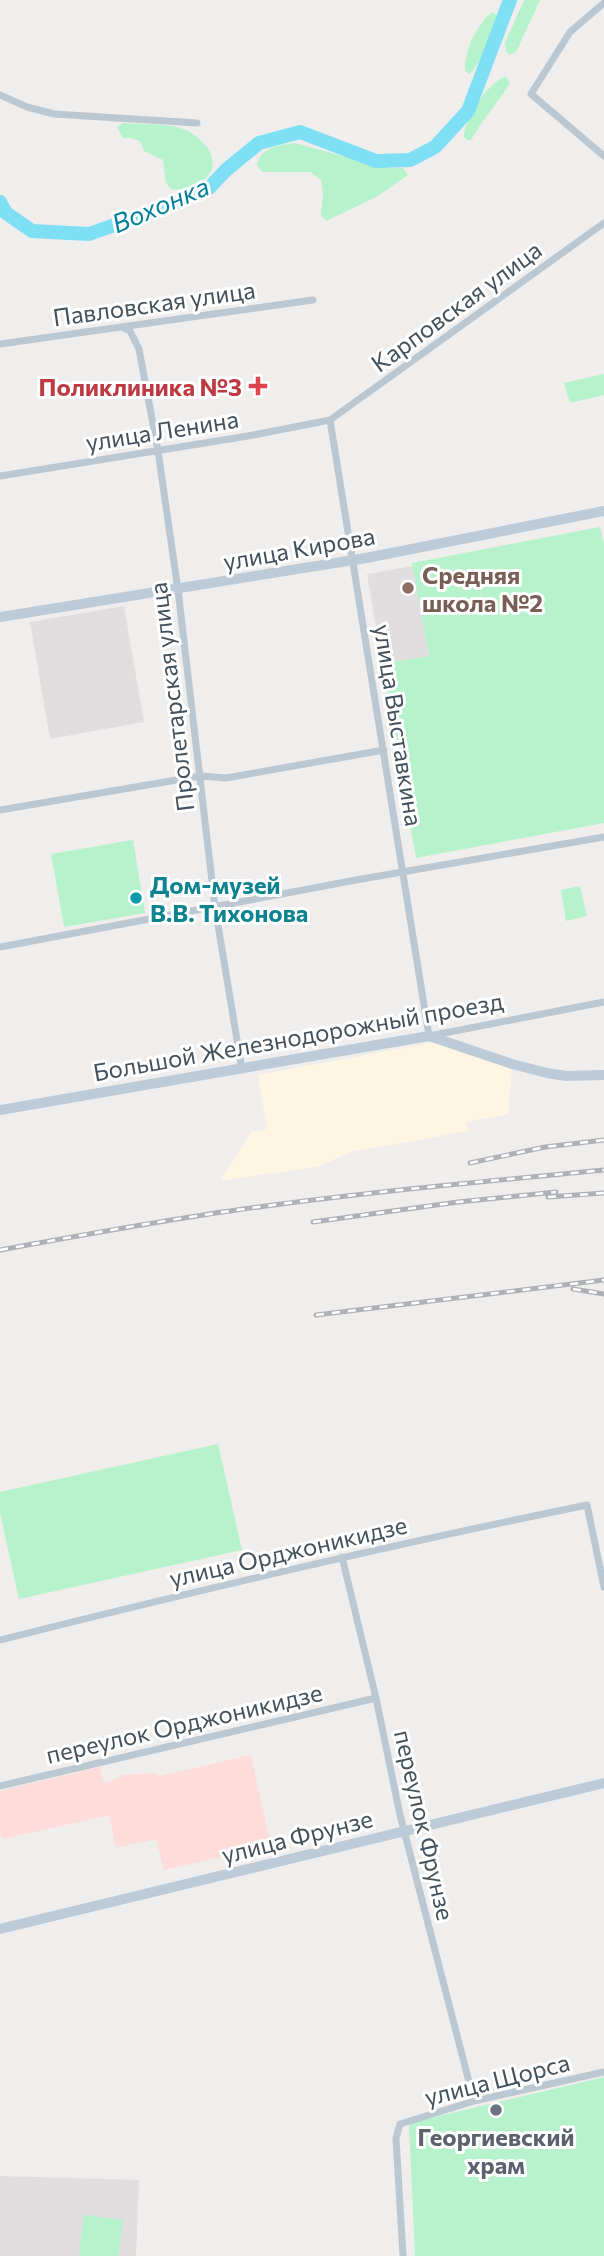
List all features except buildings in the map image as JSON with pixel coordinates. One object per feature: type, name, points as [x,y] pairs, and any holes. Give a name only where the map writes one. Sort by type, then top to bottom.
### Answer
[{"type":"main road","name":"улица Кирова","points":[[0,617],[352,560],[604,512]]},
{"type":"main road","name":"Большой Железнодорожный проезд","points":[[0,1110],[429,1036]]},
{"type":"main road","points":[[429,1036],[547,1073],[566,1076],[604,1075]]},
{"type":"main road","name":"улица Фрунзе","points":[[0,1929],[604,1783]]},
{"type":"street","points":[[604,3],[570,32],[531,94],[604,156]]},
{"type":"street","points":[[0,95],[27,107],[54,114],[197,123]]},
{"type":"street","name":"Карповская улица","points":[[330,420],[604,223]]},
{"type":"street","name":"Павловская улица","points":[[0,344],[313,300]]},
{"type":"street","name":"Пролетарская улица","points":[[122,327],[130,331],[139,349],[158,451],[178,590],[215,907],[242,1070]]},
{"type":"street","name":"улица Ленина","points":[[0,476],[330,420]]},
{"type":"street","name":"улица Выставкина","points":[[330,420],[429,1036]]},
{"type":"street","points":[[0,810],[200,776],[226,778],[384,750]]},
{"type":"street","points":[[0,947],[604,836]]},
{"type":"street","name":"Большой Железнодорожный проезд","points":[[429,1036],[604,1002]]},
{"type":"street","name":"улица Орджоникидзе","points":[[0,1640],[342,1557],[587,1505],[604,1587]]},
{"type":"street","name":"переулок Фрунзе","points":[[342,1557],[376,1698],[404,1832],[474,2101]]},
{"type":"street","name":"переулок Орджоникидзе","points":[[0,1786],[376,1698]]},
{"type":"street","name":"улица Щорса","points":[[403,2256],[396,2138],[400,2124],[474,2101],[604,2072]]},
{"type":"shaded area","points":[[413,566],[429,657],[382,664],[367,574]]},
{"type":"shaded area","points":[[124,606],[144,722],[50,739],[30,622]]},
{"type":"shaded area","points":[[435,1042],[512,1069],[508,1114],[467,1122],[468,1131],[352,1152],[317,1167],[220,1181],[251,1132],[267,1129],[258,1075]]},
{"type":"shaded area","points":[[251,1755],[271,1846],[164,1870],[156,1839],[116,1848],[109,1815],[4,1839],[0,1835],[0,1791],[100,1767],[103,1783],[123,1775],[155,1773],[160,1776]]},
{"type":"shaded area","points":[[0,2176],[139,2180],[136,2256],[0,2256]]},
{"type":"green space","points":[[524,0],[540,0],[516,52],[510,55],[506,51],[505,43]]},
{"type":"green space","points":[[492,12],[497,15],[489,38],[478,64],[469,74],[465,70],[469,46],[481,24]]},
{"type":"green space","points":[[506,76],[510,83],[471,140],[467,140],[464,137],[465,129],[473,111],[485,93]]},
{"type":"green space","points":[[123,123],[165,125],[188,131],[209,150],[212,169],[199,184],[172,190],[166,183],[163,160],[144,151],[140,141],[123,138],[117,127]]},
{"type":"green space","points":[[295,143],[388,168],[403,168],[408,175],[378,196],[326,221],[321,215],[321,180],[310,172],[262,172],[257,165],[266,150]]},
{"type":"green space","points":[[604,374],[604,395],[570,403],[564,383]]},
{"type":"green space","points":[[600,527],[604,544],[604,823],[416,858],[382,664],[429,656],[412,563]]},
{"type":"green space","points":[[133,840],[145,913],[64,927],[51,854]]},
{"type":"green space","points":[[580,886],[587,916],[566,921],[561,890]]},
{"type":"green space","points":[[218,1444],[242,1550],[19,1599],[0,1513],[0,1492]]},
{"type":"green space","points":[[604,2077],[604,2256],[415,2256],[409,2123]]},
{"type":"green space","points":[[84,2215],[123,2220],[118,2256],[79,2256]]},
{"type":"waterway","name":"Вохонка","points":[[0,202],[6,213],[32,231],[89,234],[163,208],[209,188],[259,143],[300,132],[376,161],[410,160],[435,147],[468,111],[510,0]]},
{"type":"railway","points":[[470,1163],[545,1147],[604,1140]]},
{"type":"railway","points":[[0,1250],[201,1215],[417,1188],[604,1170]]},
{"type":"railway","points":[[313,1222],[556,1192]]},
{"type":"railway","points":[[548,1197],[604,1193]]},
{"type":"railway","points":[[316,1315],[604,1280]]},
{"type":"railway","points":[[573,1289],[604,1294]]},
{"type":"place","name":"Поликлиника №3","points":[[258,386]]},
{"type":"place","name":"Средняя школа №2","points":[[408,588]]},
{"type":"place","name":"Дом-музей В.В. Тихонова","points":[[136,898]]},
{"type":"place","name":"Георгиевский храм","points":[[496,2110]]}]
